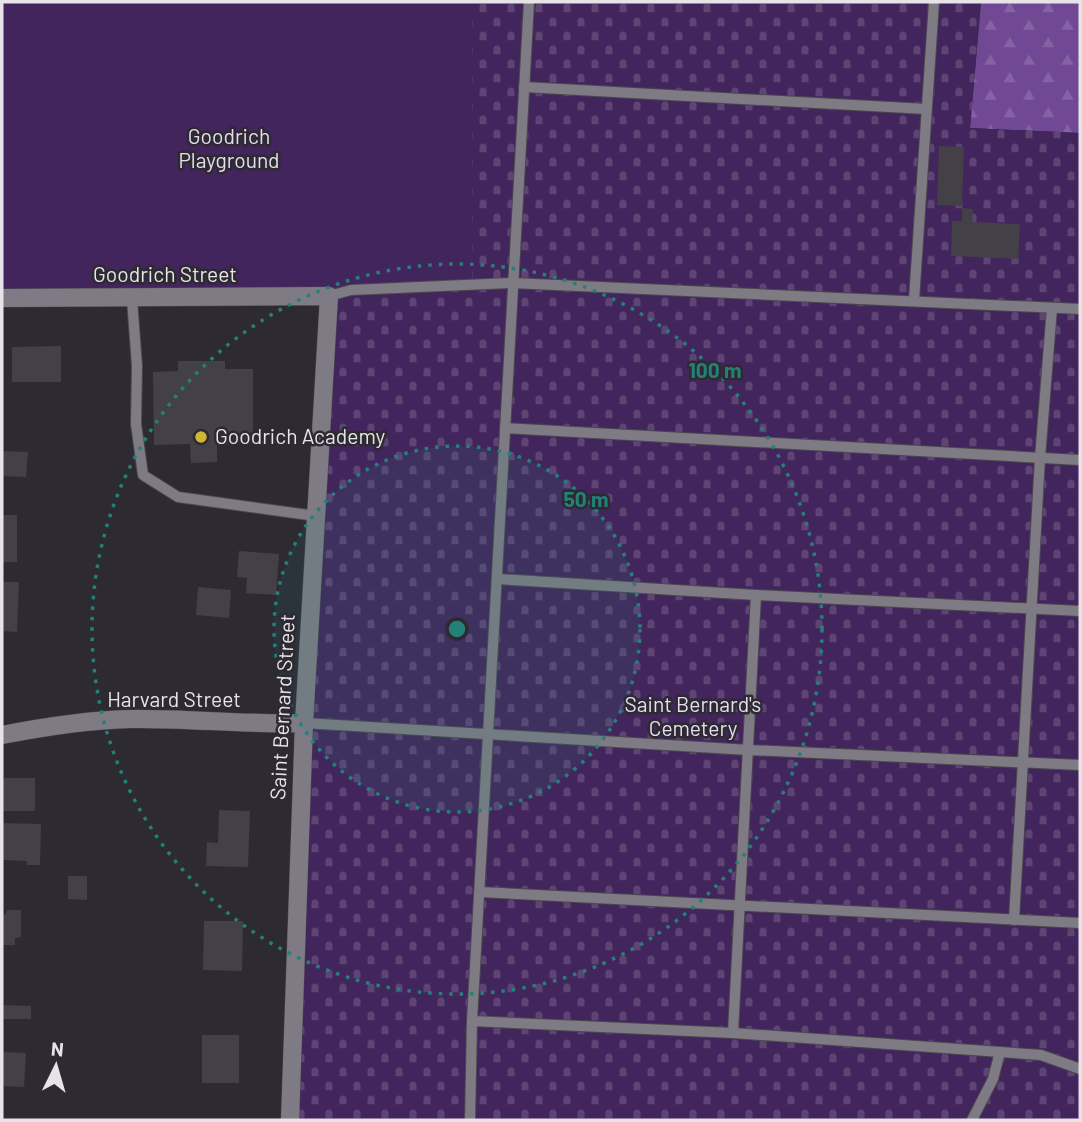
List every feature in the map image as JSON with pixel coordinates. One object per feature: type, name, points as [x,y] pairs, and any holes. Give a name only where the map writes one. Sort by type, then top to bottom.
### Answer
[{"type":"street","name":"Goodrich Street","points":[[2,298],[328,296]]},
{"type":"street","name":"Saint Bernard Street","points":[[290,1120],[304,723],[328,296]]},
{"type":"street","name":"Harvard Street","points":[[2,735],[48,727],[130,719],[304,723]]},
{"type":"lane","points":[[470,1120],[472,1021],[529,2]]},
{"type":"lane","points":[[914,300],[934,2]]},
{"type":"lane","points":[[524,87],[926,109]]},
{"type":"lane","points":[[328,296],[351,290],[512,283],[1080,309]]},
{"type":"lane","points":[[132,299],[137,366],[135,424],[143,475],[178,497],[316,516]]},
{"type":"lane","points":[[1014,920],[1040,458],[1052,308]]},
{"type":"lane","points":[[505,428],[1080,460]]},
{"type":"lane","points":[[498,579],[1080,611]]},
{"type":"lane","points":[[733,1033],[756,595]]},
{"type":"lane","points":[[304,723],[749,750],[1080,765]]},
{"type":"lane","points":[[480,892],[1080,923]]},
{"type":"lane","points":[[472,1021],[733,1033],[1041,1055],[1080,1069]]},
{"type":"lane","points":[[972,1120],[993,1079],[1000,1052]]},
{"type":"green space","name":"Goodrich Playground","points":[[2,2],[472,2],[472,285],[2,298]]},
{"type":"green space","name":"Saint Bernard's Cemetery","points":[[472,2],[981,2],[970,128],[1080,133],[1080,1120],[290,1120],[329,296],[472,284]]},
{"type":"green space","points":[[981,2],[1080,2],[1080,133],[970,128]]},
{"type":"building","points":[[939,146],[964,147],[962,206],[937,205]]},
{"type":"building","points":[[962,208],[973,209],[972,222],[1020,224],[1018,259],[951,256],[952,221],[962,221]]},
{"type":"building","points":[[61,346],[61,382],[12,382],[12,347]]},
{"type":"building","points":[[178,361],[225,361],[225,369],[253,369],[253,444],[217,445],[217,462],[191,463],[190,444],[154,445],[153,372],[178,371]]},
{"type":"building","points":[[2,451],[28,452],[26,477],[2,476]]},
{"type":"building","points":[[2,515],[17,515],[17,562],[2,562]]},
{"type":"building","points":[[239,551],[279,554],[276,595],[246,593],[247,578],[237,577]]},
{"type":"building","points":[[2,582],[19,582],[17,632],[2,631]]},
{"type":"building","points":[[198,587],[231,590],[229,618],[196,615]]},
{"type":"building","points":[[2,778],[35,778],[35,811],[2,811]]},
{"type":"building","points":[[219,810],[250,811],[248,867],[206,866],[207,842],[218,843]]},
{"type":"building","points":[[2,823],[41,824],[40,865],[27,865],[27,861],[2,860]]},
{"type":"building","points":[[68,876],[87,876],[87,900],[68,899]]},
{"type":"building","points":[[7,910],[21,910],[21,937],[15,938],[15,945],[2,945],[2,915],[6,914]]},
{"type":"building","points":[[204,921],[243,921],[242,971],[203,970]]},
{"type":"building","points":[[2,1005],[31,1006],[31,1019],[2,1019]]},
{"type":"building","points":[[202,1035],[239,1035],[239,1083],[202,1083]]},
{"type":"building","points":[[2,1052],[26,1053],[24,1087],[2,1086]]},
{"type":"place","name":"Goodrich Academy","points":[[201,437]]}]
